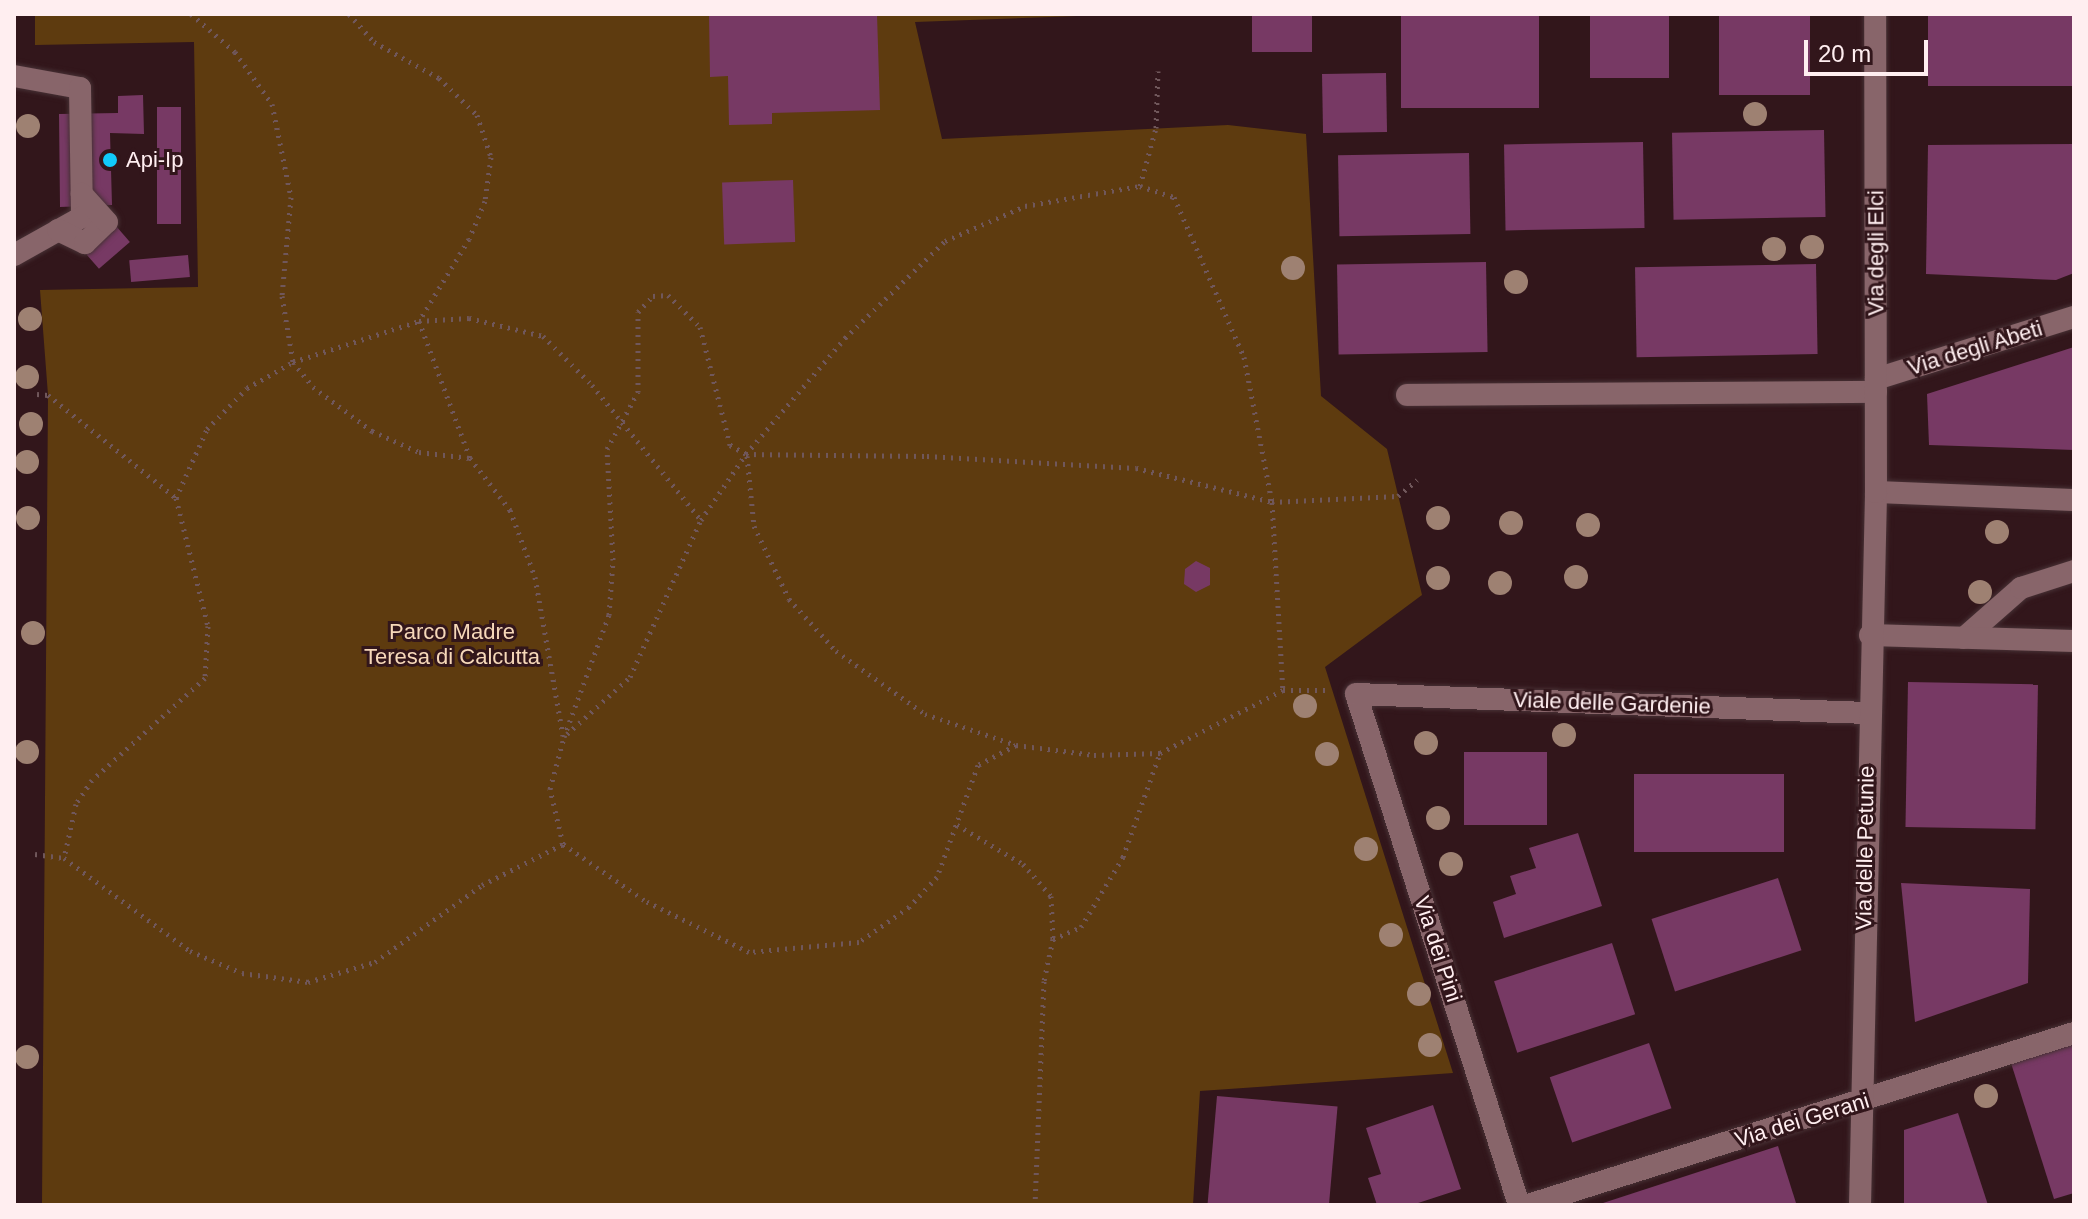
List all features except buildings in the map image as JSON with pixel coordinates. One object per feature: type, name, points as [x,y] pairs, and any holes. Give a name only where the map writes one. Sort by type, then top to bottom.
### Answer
[{"type":"street","name":"Via degli Elci","points":[[1875,14],[1876,492]]},
{"type":"street","points":[[14,76],[80,88],[82,194],[82,217],[14,255]]},
{"type":"street","name":"Via degli Abeti","points":[[1876,386],[2074,317]]},
{"type":"street","points":[[1407,395],[1876,386]]},
{"type":"street","points":[[1876,492],[2074,500]]},
{"type":"street","name":"Via delle Petunie","points":[[1860,1205],[1867,713],[1876,492]]},
{"type":"street","points":[[1964,638],[2021,588],[2074,571]]},
{"type":"street","points":[[1870,635],[2074,641]]},
{"type":"street","name":"Viale delle Gardenie","points":[[1356,694],[1867,713]]},
{"type":"street","name":"Via dei Pini","points":[[1356,694],[1519,1205]]},
{"type":"street","name":"Via dei Gerani","points":[[1528,1205],[2074,1033]]},
{"type":"path","points":[[191,14],[235,52],[272,104],[291,197],[282,296],[293,362],[313,387],[372,431],[419,452],[470,458]]},
{"type":"path","points":[[349,14],[374,42],[439,78],[477,115],[491,157],[485,201],[469,239],[419,321]]},
{"type":"path","points":[[1140,186],[1156,128],[1158,71]]},
{"type":"path","points":[[564,737],[630,677],[701,520],[746,454],[845,338],[945,241],[1025,206],[1140,186],[1174,197],[1244,357],[1272,502],[1283,690]]},
{"type":"path","points":[[1016,745],[978,765],[937,877],[909,907],[859,942],[749,952],[644,900],[563,844],[550,789],[564,737],[609,615],[613,560],[607,449],[638,392],[638,312],[653,296],[668,295],[700,327],[730,445],[746,454],[927,456],[1136,468],[1272,502],[1398,496],[1417,480]]},
{"type":"path","points":[[176,498],[221,411],[247,388],[293,362],[419,321],[469,318],[543,336],[621,421],[701,520]]},
{"type":"path","points":[[419,321],[470,458],[510,510],[535,577],[564,737]]},
{"type":"path","points":[[37,394],[48,395],[176,498],[208,626],[205,678],[92,780],[76,804],[64,858]]},
{"type":"path","points":[[746,454],[754,526],[789,599],[836,651],[925,714],[1016,745],[1094,755],[1160,753],[1283,690],[1356,694]]},
{"type":"path","points":[[1053,939],[1081,927],[1123,857],[1160,753]]},
{"type":"path","points":[[957,825],[989,840],[1032,874],[1051,896],[1053,939],[1044,981],[1035,1205]]},
{"type":"path","points":[[35,854],[64,858],[190,951],[242,973],[308,982],[375,962],[482,885],[563,844]]},
{"type":"green space","name":"Parco Madre Teresa di Calcutta","points":[[35,14],[1131,14],[915,22],[942,139],[1228,125],[1306,134],[1321,396],[1387,449],[1422,595],[1325,667],[1453,1073],[1200,1091],[1193,1205],[42,1205],[48,395],[40,290],[198,287],[194,42],[35,45]]},
{"type":"place","name":"Api-Ip","points":[[110,160]]}]
